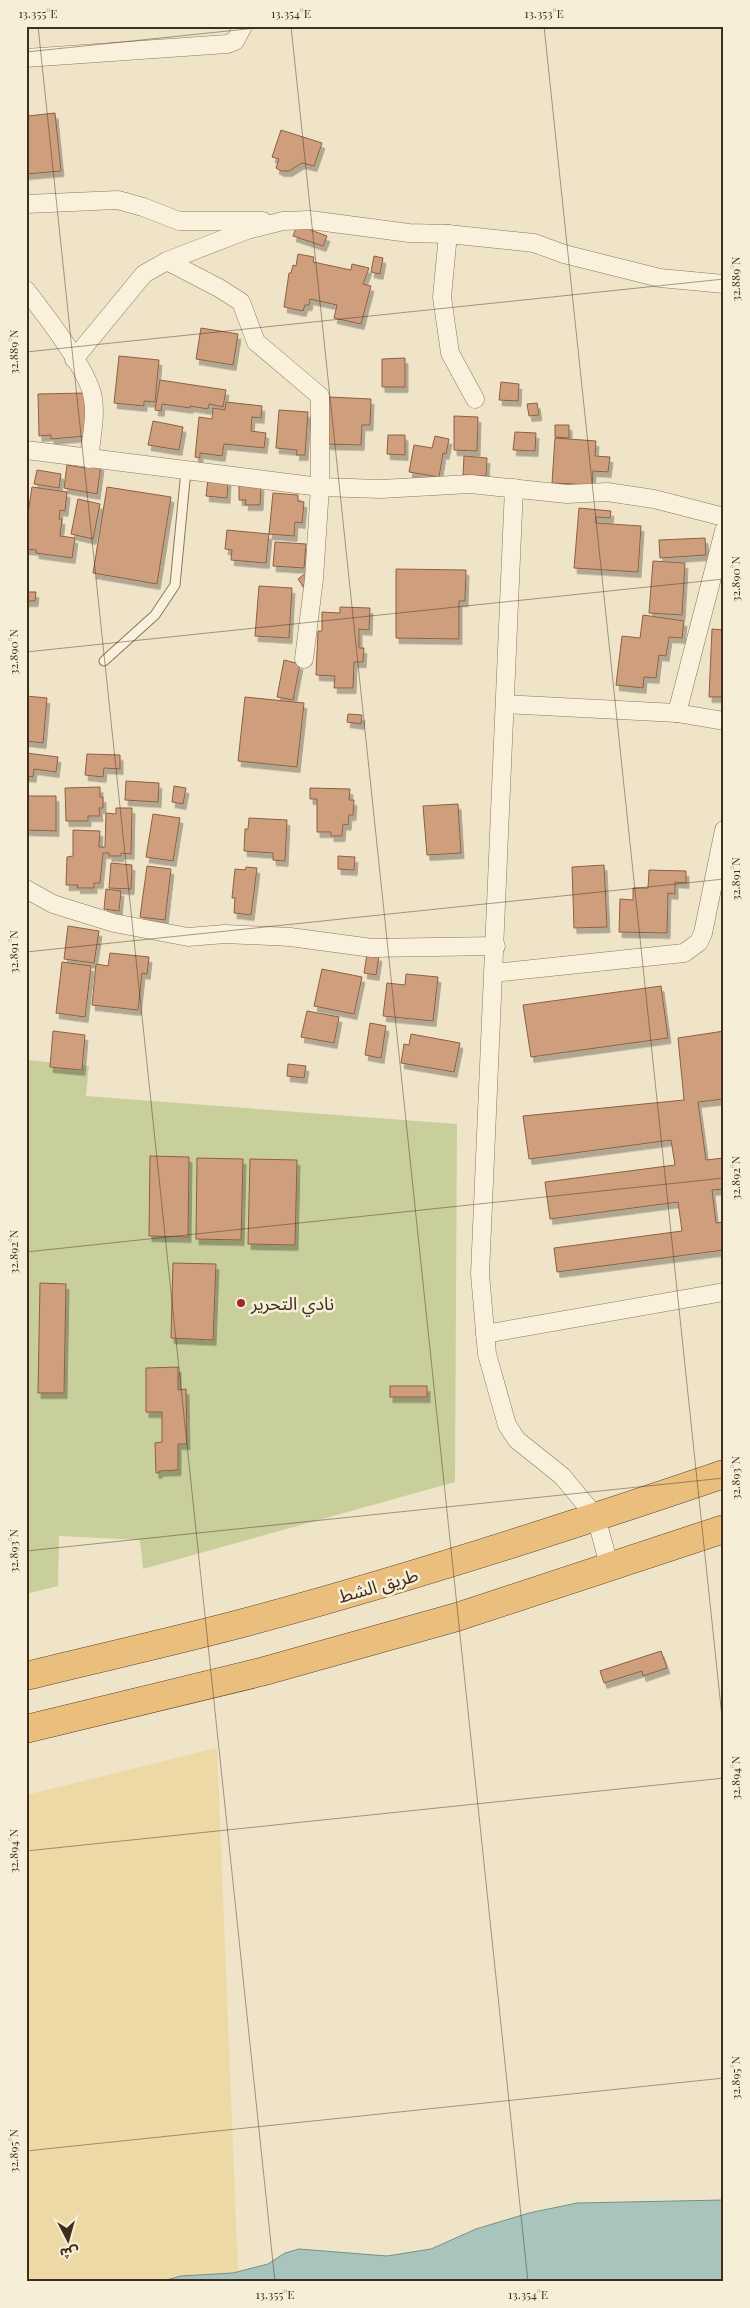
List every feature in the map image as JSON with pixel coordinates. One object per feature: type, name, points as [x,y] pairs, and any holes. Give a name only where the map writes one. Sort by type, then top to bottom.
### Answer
[{"type":"highway","name":"طريق الشط","points":[[26,1676],[243,1623],[420,1572],[596,1517],[724,1474]]},
{"type":"highway","points":[[26,1729],[270,1670],[456,1617],[724,1529]]},
{"type":"street","points":[[26,58],[227,44],[235,41],[244,26]]},
{"type":"street","points":[[26,204],[118,200],[143,207],[178,221],[310,220],[410,233],[448,234],[534,243],[564,254],[660,278],[724,284]]},
{"type":"street","points":[[74,359],[144,274],[167,261],[247,230],[283,221]]},
{"type":"street","points":[[448,234],[442,297],[450,353],[476,399]]},
{"type":"street","points":[[167,261],[220,288],[241,302],[256,342],[320,396],[320,487],[314,579],[304,659]]},
{"type":"street","points":[[26,290],[86,376],[92,394],[94,410],[89,459]]},
{"type":"street","points":[[26,450],[320,487],[380,489],[470,484],[567,494],[607,492],[654,500],[724,517]]},
{"type":"street","points":[[514,488],[496,946],[485,1127],[480,1264],[485,1334],[487,1354],[508,1425],[517,1440],[562,1476],[596,1517],[610,1565]]},
{"type":"street","points":[[677,713],[724,532]]},
{"type":"street","points":[[505,704],[677,713],[724,720]]},
{"type":"street","points":[[494,973],[684,953],[693,948],[703,934],[724,830]]},
{"type":"street","points":[[26,889],[53,904],[114,923],[188,937],[225,934],[290,937],[372,948],[496,946]]},
{"type":"street","points":[[485,1334],[724,1292]]},
{"type":"lane","points":[[104,661],[155,615],[175,585],[186,470]]},
{"type":"green space","name":"نادي التحرير","points":[[26,1060],[89,1066],[86,1096],[457,1124],[455,1482],[143,1569],[140,1540],[59,1536],[58,1586],[26,1594]]},
{"type":"sand","points":[[217,1748],[238,2272],[196,2282],[26,2282],[26,1795]]},
{"type":"water","points":[[724,2200],[724,2282],[159,2282],[181,2276],[233,2273],[268,2264],[285,2253],[299,2249],[387,2256],[431,2249],[476,2229],[529,2213],[577,2203]]},
{"type":"building","points":[[55,113],[61,171],[26,174],[26,120],[29,120],[28,116]]},
{"type":"building","points":[[281,130],[322,143],[314,166],[302,163],[289,171],[281,171],[276,168],[279,159],[272,157]]},
{"type":"building","points":[[297,225],[327,236],[323,246],[293,236]]},
{"type":"building","points":[[298,254],[314,257],[313,262],[351,270],[352,264],[369,268],[363,284],[371,286],[361,324],[334,318],[337,305],[310,299],[309,305],[305,305],[303,311],[284,307],[289,273],[291,273],[293,265],[296,266]]},
{"type":"building","points":[[374,256],[383,258],[380,274],[371,272]]},
{"type":"building","points":[[201,328],[238,334],[233,365],[196,359]]},
{"type":"building","points":[[119,356],[159,360],[155,402],[144,401],[144,406],[114,403]]},
{"type":"building","points":[[405,358],[405,387],[382,387],[382,359]]},
{"type":"building","points":[[160,380],[226,390],[223,407],[209,404],[208,409],[162,404],[161,411],[155,410]]},
{"type":"building","points":[[501,382],[519,384],[518,401],[499,400]]},
{"type":"building","points":[[85,393],[86,436],[51,439],[51,435],[39,436],[38,394]]},
{"type":"building","points":[[329,397],[371,399],[370,425],[362,425],[361,445],[327,444]]},
{"type":"building","points":[[226,402],[262,406],[261,418],[252,417],[251,431],[266,433],[264,448],[224,444],[222,456],[200,453],[200,458],[195,457],[199,417],[212,419],[213,408],[225,410]]},
{"type":"building","points":[[537,403],[539,415],[529,416],[527,404]]},
{"type":"building","points":[[279,410],[308,412],[305,455],[296,455],[297,450],[276,448]]},
{"type":"building","points":[[454,416],[478,417],[477,451],[454,450]]},
{"type":"building","points":[[153,421],[183,427],[179,450],[148,445]]},
{"type":"building","points":[[555,425],[569,425],[569,438],[555,437]]},
{"type":"building","points":[[515,432],[536,433],[535,451],[513,450]]},
{"type":"building","points":[[388,435],[405,435],[405,455],[387,454]]},
{"type":"building","points":[[435,436],[449,439],[446,454],[443,453],[439,477],[409,472],[414,445],[432,448]]},
{"type":"building","points":[[555,438],[596,441],[595,456],[610,457],[608,472],[593,471],[592,485],[552,483]]},
{"type":"building","points":[[464,456],[487,458],[486,476],[463,475]]},
{"type":"building","points":[[86,463],[101,465],[97,494],[64,488],[67,465],[85,468]]},
{"type":"building","points":[[37,470],[61,474],[59,488],[34,484]]},
{"type":"building","points":[[208,479],[228,480],[227,498],[206,496]]},
{"type":"building","points":[[239,484],[261,485],[260,505],[245,505],[246,500],[239,500]]},
{"type":"building","points":[[32,487],[67,492],[65,511],[60,510],[59,519],[62,519],[60,536],[75,538],[72,558],[36,553],[36,550],[26,549],[26,527]]},
{"type":"building","points":[[107,487],[171,497],[157,584],[93,573]]},
{"type":"building","points":[[273,493],[298,495],[298,501],[304,502],[302,523],[295,522],[294,536],[269,534]]},
{"type":"building","points":[[78,499],[100,504],[93,539],[71,534]]},
{"type":"building","points":[[579,508],[611,511],[610,518],[596,517],[596,523],[641,526],[638,572],[574,568]]},
{"type":"building","points":[[227,530],[269,534],[266,563],[231,560],[232,550],[225,549]]},
{"type":"building","points":[[705,538],[706,555],[660,558],[659,540]]},
{"type":"building","points":[[275,542],[306,544],[304,568],[273,566]]},
{"type":"building","points":[[653,561],[685,563],[682,615],[649,613]]},
{"type":"building","points":[[396,569],[466,570],[465,601],[459,601],[459,639],[396,638]]},
{"type":"building","points":[[306,573],[311,579],[303,586],[298,579]]},
{"type":"building","points":[[259,586],[292,588],[289,638],[255,636]]},
{"type":"building","points":[[26,592],[36,592],[35,601],[26,601]]},
{"type":"building","points":[[340,607],[370,608],[369,630],[359,629],[359,648],[364,648],[363,662],[354,662],[353,688],[334,688],[335,676],[316,675],[318,631],[322,631],[322,612],[340,613]]},
{"type":"building","points":[[643,615],[684,621],[682,638],[669,637],[666,656],[659,655],[656,678],[644,677],[643,688],[616,685],[622,636],[640,638]]},
{"type":"building","points":[[712,629],[724,630],[724,697],[709,697]]},
{"type":"building","points":[[284,660],[300,664],[293,700],[277,697]]},
{"type":"building","points":[[26,696],[47,698],[43,743],[26,741]]},
{"type":"building","points":[[245,697],[304,703],[297,767],[238,761]]},
{"type":"building","points":[[348,714],[362,715],[361,724],[347,722]]},
{"type":"building","points":[[26,753],[58,757],[56,772],[34,769],[33,777],[26,776]]},
{"type":"building","points":[[87,754],[120,755],[120,769],[104,768],[103,777],[85,775]]},
{"type":"building","points":[[126,781],[159,783],[158,802],[125,800]]},
{"type":"building","points":[[174,786],[186,788],[183,804],[172,802]]},
{"type":"building","points":[[100,787],[100,797],[103,797],[103,808],[99,808],[100,816],[88,816],[88,821],[66,821],[65,788]]},
{"type":"building","points":[[310,788],[350,789],[349,800],[354,800],[353,815],[349,815],[348,825],[343,824],[342,836],[331,836],[331,832],[317,832],[317,799],[310,799]]},
{"type":"building","points":[[26,796],[56,796],[56,831],[26,830]]},
{"type":"building","points":[[458,804],[461,853],[427,855],[423,806]]},
{"type":"building","points":[[116,808],[132,808],[131,854],[121,853],[121,856],[109,856],[109,853],[103,853],[100,883],[94,883],[94,888],[77,888],[78,885],[66,885],[67,857],[73,856],[73,830],[100,831],[99,847],[105,847],[106,813],[116,814]]},
{"type":"building","points":[[153,814],[180,818],[173,861],[146,857]]},
{"type":"building","points":[[249,818],[287,820],[285,861],[273,860],[273,853],[244,851],[245,829],[248,829]]},
{"type":"building","points":[[338,856],[355,857],[354,870],[338,869]]},
{"type":"building","points":[[111,863],[132,865],[131,889],[109,888]]},
{"type":"building","points":[[604,865],[607,927],[574,928],[572,867]]},
{"type":"building","points":[[147,866],[171,869],[165,920],[140,917]]},
{"type":"building","points":[[246,867],[257,868],[251,915],[234,913],[235,898],[232,898],[235,869],[245,870]]},
{"type":"building","points":[[649,870],[686,871],[686,883],[675,882],[675,894],[668,893],[667,933],[619,932],[620,899],[633,900],[633,888],[648,888]]},
{"type":"building","points":[[106,889],[121,891],[119,911],[104,909]]},
{"type":"building","points":[[68,926],[99,931],[94,963],[64,959]]},
{"type":"building","points":[[110,953],[149,957],[147,974],[142,973],[138,1010],[92,1005],[96,964],[108,966]]},
{"type":"building","points":[[367,954],[379,956],[376,975],[364,973]]},
{"type":"building","points":[[62,962],[91,966],[85,1017],[56,1013]]},
{"type":"building","points":[[322,969],[362,977],[354,1014],[314,1006]]},
{"type":"building","points":[[406,974],[438,977],[433,1021],[383,1016],[387,983],[405,985]]},
{"type":"building","points":[[661,986],[668,1038],[531,1057],[523,1005]]},
{"type":"building","points":[[307,1011],[339,1017],[334,1043],[301,1037]]},
{"type":"building","points":[[370,1023],[386,1026],[381,1058],[365,1055]]},
{"type":"building","points":[[53,1031],[85,1035],[82,1070],[50,1067]]},
{"type":"building","points":[[724,1031],[724,1099],[698,1102],[706,1160],[724,1158],[724,1189],[712,1190],[716,1223],[724,1222],[724,1250],[557,1272],[554,1248],[682,1231],[678,1202],[550,1219],[545,1182],[675,1165],[671,1140],[529,1159],[523,1116],[684,1100],[678,1038]]},
{"type":"building","points":[[411,1034],[460,1043],[454,1072],[401,1063],[404,1044],[409,1045]]},
{"type":"building","points":[[288,1064],[306,1066],[304,1078],[287,1076]]},
{"type":"building","points":[[150,1156],[189,1157],[188,1237],[149,1236]]},
{"type":"building","points":[[197,1158],[243,1159],[241,1240],[196,1239]]},
{"type":"building","points":[[250,1159],[297,1160],[295,1245],[248,1244]]},
{"type":"building","points":[[173,1263],[216,1264],[213,1340],[171,1338]]},
{"type":"building","points":[[40,1283],[66,1284],[64,1393],[38,1393]]},
{"type":"building","points":[[178,1367],[178,1390],[186,1389],[187,1444],[178,1444],[178,1470],[159,1471],[159,1473],[156,1473],[155,1443],[162,1442],[162,1412],[146,1412],[146,1368]]},
{"type":"building","points":[[390,1386],[427,1386],[427,1397],[390,1397]]},
{"type":"building","points":[[661,1651],[667,1668],[643,1676],[642,1671],[604,1683],[600,1671]]},
{"type":"place","name":"نادي التحرير","points":[[241,1303]]}]
